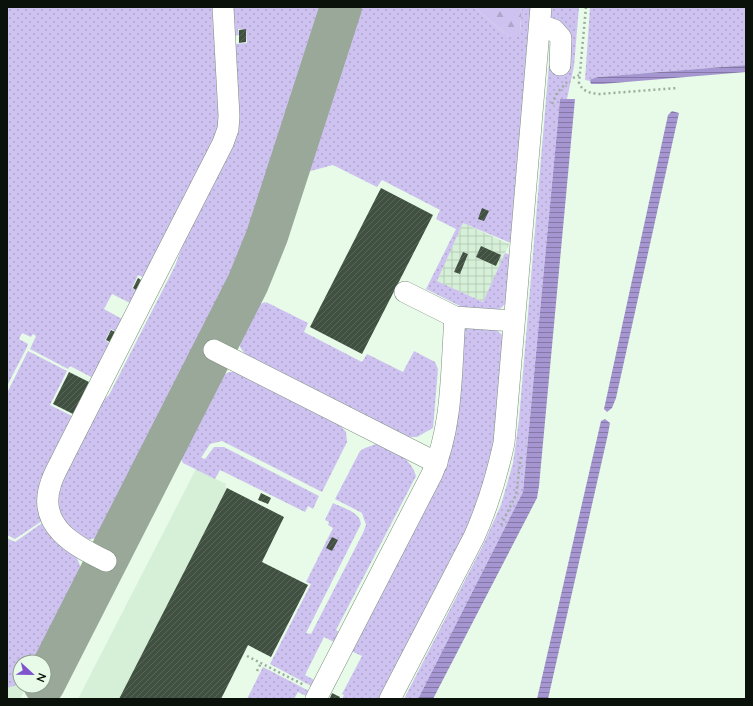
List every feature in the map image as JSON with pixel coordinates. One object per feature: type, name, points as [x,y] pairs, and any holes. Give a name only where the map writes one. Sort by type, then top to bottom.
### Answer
[{"type":"street","points":[[106,561],[70,542],[61,533],[49,510],[48,496],[51,482],[64,455],[224,143],[228,129],[229,116],[223,7]]},
{"type":"street","points":[[540,16],[561,38],[560,65]]},
{"type":"street","points":[[390,699],[474,537],[490,495],[504,443],[540,16]]},
{"type":"street","points":[[405,292],[455,318],[514,321]]},
{"type":"street","points":[[317,696],[436,463],[445,432],[455,318]]},
{"type":"street","points":[[214,350],[436,463]]},
{"type":"path","points":[[586,7],[579,83],[581,88],[591,93],[599,94],[678,88]]},
{"type":"path","points":[[247,656],[317,696]]},
{"type":"path","points":[[257,671],[261,663]]},
{"type":"shaded area","points":[[746,65],[746,72],[602,84],[591,84],[590,81],[591,79],[598,77]]},
{"type":"shaded area","points":[[560,99],[575,99],[537,498],[433,699],[418,699],[523,492]]},
{"type":"shaded area","points":[[672,111],[679,113],[616,398],[612,408],[607,412],[604,409],[668,115]]},
{"type":"shaded area","points":[[463,223],[509,244],[483,302],[437,281]]},
{"type":"shaded area","points":[[605,419],[610,423],[608,434],[548,699],[537,699],[601,421]]},
{"type":"shaded area","points":[[196,469],[226,484],[225,487],[227,488],[119,699],[78,699]]},
{"type":"shaded area","points":[[12,686],[12,694],[23,694],[20,699],[7,699],[7,688]]},
{"type":"green space","points":[[7,7],[211,7],[213,10],[220,113],[217,135],[145,278],[138,275],[132,288],[136,290],[130,303],[112,294],[104,309],[122,319],[115,331],[111,329],[105,340],[109,343],[107,347],[110,349],[95,379],[70,366],[68,369],[30,349],[36,336],[33,334],[31,337],[22,333],[19,339],[28,344],[7,386]]},
{"type":"green space","points":[[234,7],[323,7],[321,26],[248,246],[235,279],[107,529],[93,539],[76,538],[57,510],[57,482],[100,403],[109,395],[175,266],[188,231],[225,157],[233,44],[247,43],[246,29],[238,29],[239,35],[233,36],[232,14]]},
{"type":"green space","points":[[357,7],[474,7],[509,37],[520,31],[522,7],[533,7],[513,244],[463,223],[437,281],[483,302],[505,253],[512,255],[506,303],[498,311],[466,309],[426,289],[456,229],[436,219],[440,210],[382,180],[377,187],[333,165],[303,173]]},
{"type":"green space","points":[[474,7],[522,7],[520,31],[514,38],[509,37]]},
{"type":"green space","points":[[549,7],[579,7],[574,66],[567,99],[560,99],[523,492],[418,699],[404,699],[483,545],[501,505],[513,463],[519,420],[549,64],[551,35]]},
{"type":"green space","points":[[590,7],[746,7],[746,65],[598,77],[591,79],[590,81],[585,80]]},
{"type":"green space","points":[[265,302],[265,304],[266,302],[308,323],[304,332],[362,362],[367,354],[403,372],[414,351],[435,362],[438,369],[433,428],[417,437],[406,437],[247,357],[240,347],[241,329],[251,308]]},
{"type":"green space","points":[[468,326],[495,328],[502,335],[504,340],[498,428],[480,505],[381,699],[342,699],[344,695],[342,694],[362,656],[349,650],[442,473],[463,331]]},
{"type":"green space","points":[[28,351],[67,371],[50,405],[76,418],[45,519],[15,539],[7,535],[7,393]]},
{"type":"green space","points":[[229,372],[235,372],[340,425],[346,432],[347,442],[322,492],[222,441],[210,444],[201,458],[205,459],[214,447],[224,447],[319,496],[313,509],[308,506],[305,512],[220,470],[215,479],[183,463],[179,452],[214,383],[219,377]]},
{"type":"green space","points":[[376,444],[395,451],[406,459],[414,470],[416,476],[336,630],[341,633],[336,643],[324,637],[305,675],[316,681],[313,687],[270,664],[311,584],[306,582],[333,528],[328,525],[329,522],[325,520],[333,503],[358,516],[361,524],[306,633],[311,634],[363,533],[366,525],[362,513],[335,499],[360,451]]},
{"type":"green space","points":[[45,521],[64,540],[75,555],[81,571],[81,580],[43,654],[12,654],[12,686],[7,688],[7,538],[15,542]]},
{"type":"green space","points":[[263,667],[311,692],[308,697],[298,692],[294,699],[247,699]]},
{"type":"building","points":[[246,29],[246,42],[239,43],[239,30]]},
{"type":"building","points":[[381,188],[433,215],[362,354],[310,327]]},
{"type":"building","points":[[482,208],[489,211],[484,221],[478,219]]},
{"type":"building","points":[[481,246],[501,255],[496,266],[476,257]]},
{"type":"building","points":[[463,252],[468,254],[460,274],[454,272]]},
{"type":"building","points":[[138,278],[141,280],[136,290],[133,288]]},
{"type":"building","points":[[111,330],[115,332],[110,342],[106,340]]},
{"type":"building","points":[[69,372],[89,382],[73,414],[53,404]]},
{"type":"building","points":[[227,488],[284,517],[262,562],[308,585],[271,657],[248,645],[221,699],[119,699]]},
{"type":"building","points":[[261,493],[271,498],[268,504],[258,500]]},
{"type":"building","points":[[332,537],[338,540],[332,551],[326,548]]},
{"type":"building","points":[[332,693],[340,697],[339,699],[330,698]]},
{"type":"taxiway","points":[[52,668],[248,283],[267,236],[341,7]]}]
